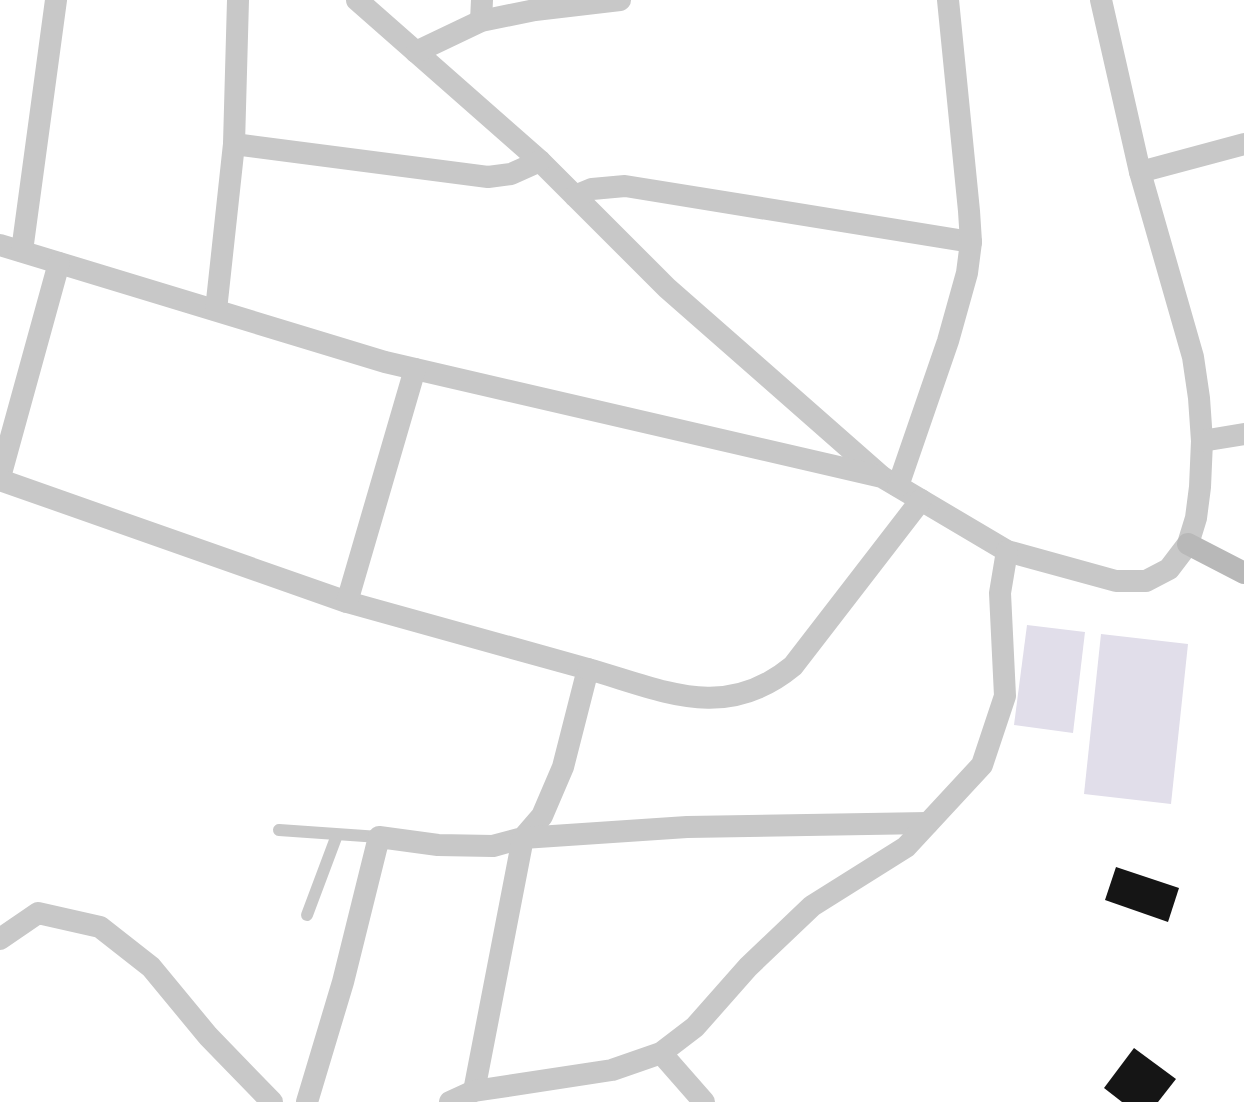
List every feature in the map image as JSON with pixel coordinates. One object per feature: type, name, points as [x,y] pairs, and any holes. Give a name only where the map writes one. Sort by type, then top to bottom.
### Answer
[{"type":"street","points":[[22,251],[56,0]]},
{"type":"street","points":[[216,310],[234,144],[238,0]]},
{"type":"street","points":[[357,0],[540,161],[667,288],[890,481],[1007,551],[1116,581],[1146,581],[1169,569],[1188,544],[1196,518],[1200,487],[1202,441],[1199,398],[1192,357],[1140,172],[1101,0]]},
{"type":"street","points":[[481,21],[482,0]]},
{"type":"street","points":[[416,52],[481,21],[535,10],[620,0]]},
{"type":"street","points":[[890,481],[948,341],[967,273],[970,242],[969,211],[948,0]]},
{"type":"street","points":[[234,144],[488,177],[511,174],[540,161]]},
{"type":"street","points":[[1140,172],[1244,144]]},
{"type":"street","points":[[575,196],[592,189],[625,186],[970,242]]},
{"type":"street","points":[[0,245],[385,362],[890,481]]},
{"type":"street","points":[[59,263],[0,478],[347,602],[588,668],[682,696],[720,698],[739,695],[768,684],[793,666],[921,500]]},
{"type":"street","points":[[347,602],[415,369]]},
{"type":"street","points":[[1202,441],[1244,434]]},
{"type":"street","points":[[1188,544],[1244,573]]},
{"type":"street","points":[[450,1102],[474,1091],[612,1070],[661,1053],[695,1027],[748,967],[812,906],[906,847],[982,765],[1005,696],[1000,593],[1007,551]]},
{"type":"street","points":[[474,1091],[523,838],[542,816],[563,767],[588,668]]},
{"type":"street","points":[[307,1102],[343,982],[379,837],[438,845],[493,846],[523,838],[686,827],[928,822]]},
{"type":"street","points":[[0,939],[38,912],[100,927],[151,967],[208,1036],[272,1102]]},
{"type":"street","points":[[661,1053],[704,1102]]},
{"type":"lane","points":[[279,830],[379,837]]},
{"type":"lane","points":[[307,915],[337,835]]},
{"type":"shaded area","points":[[1027,625],[1085,632],[1073,733],[1014,725]]},
{"type":"shaded area","points":[[1101,634],[1188,644],[1171,804],[1084,794]]},
{"type":"building","points":[[1116,867],[1179,888],[1168,922],[1105,900]]},
{"type":"building","points":[[1134,1048],[1176,1079],[1158,1102],[1122,1102],[1104,1088]]}]
